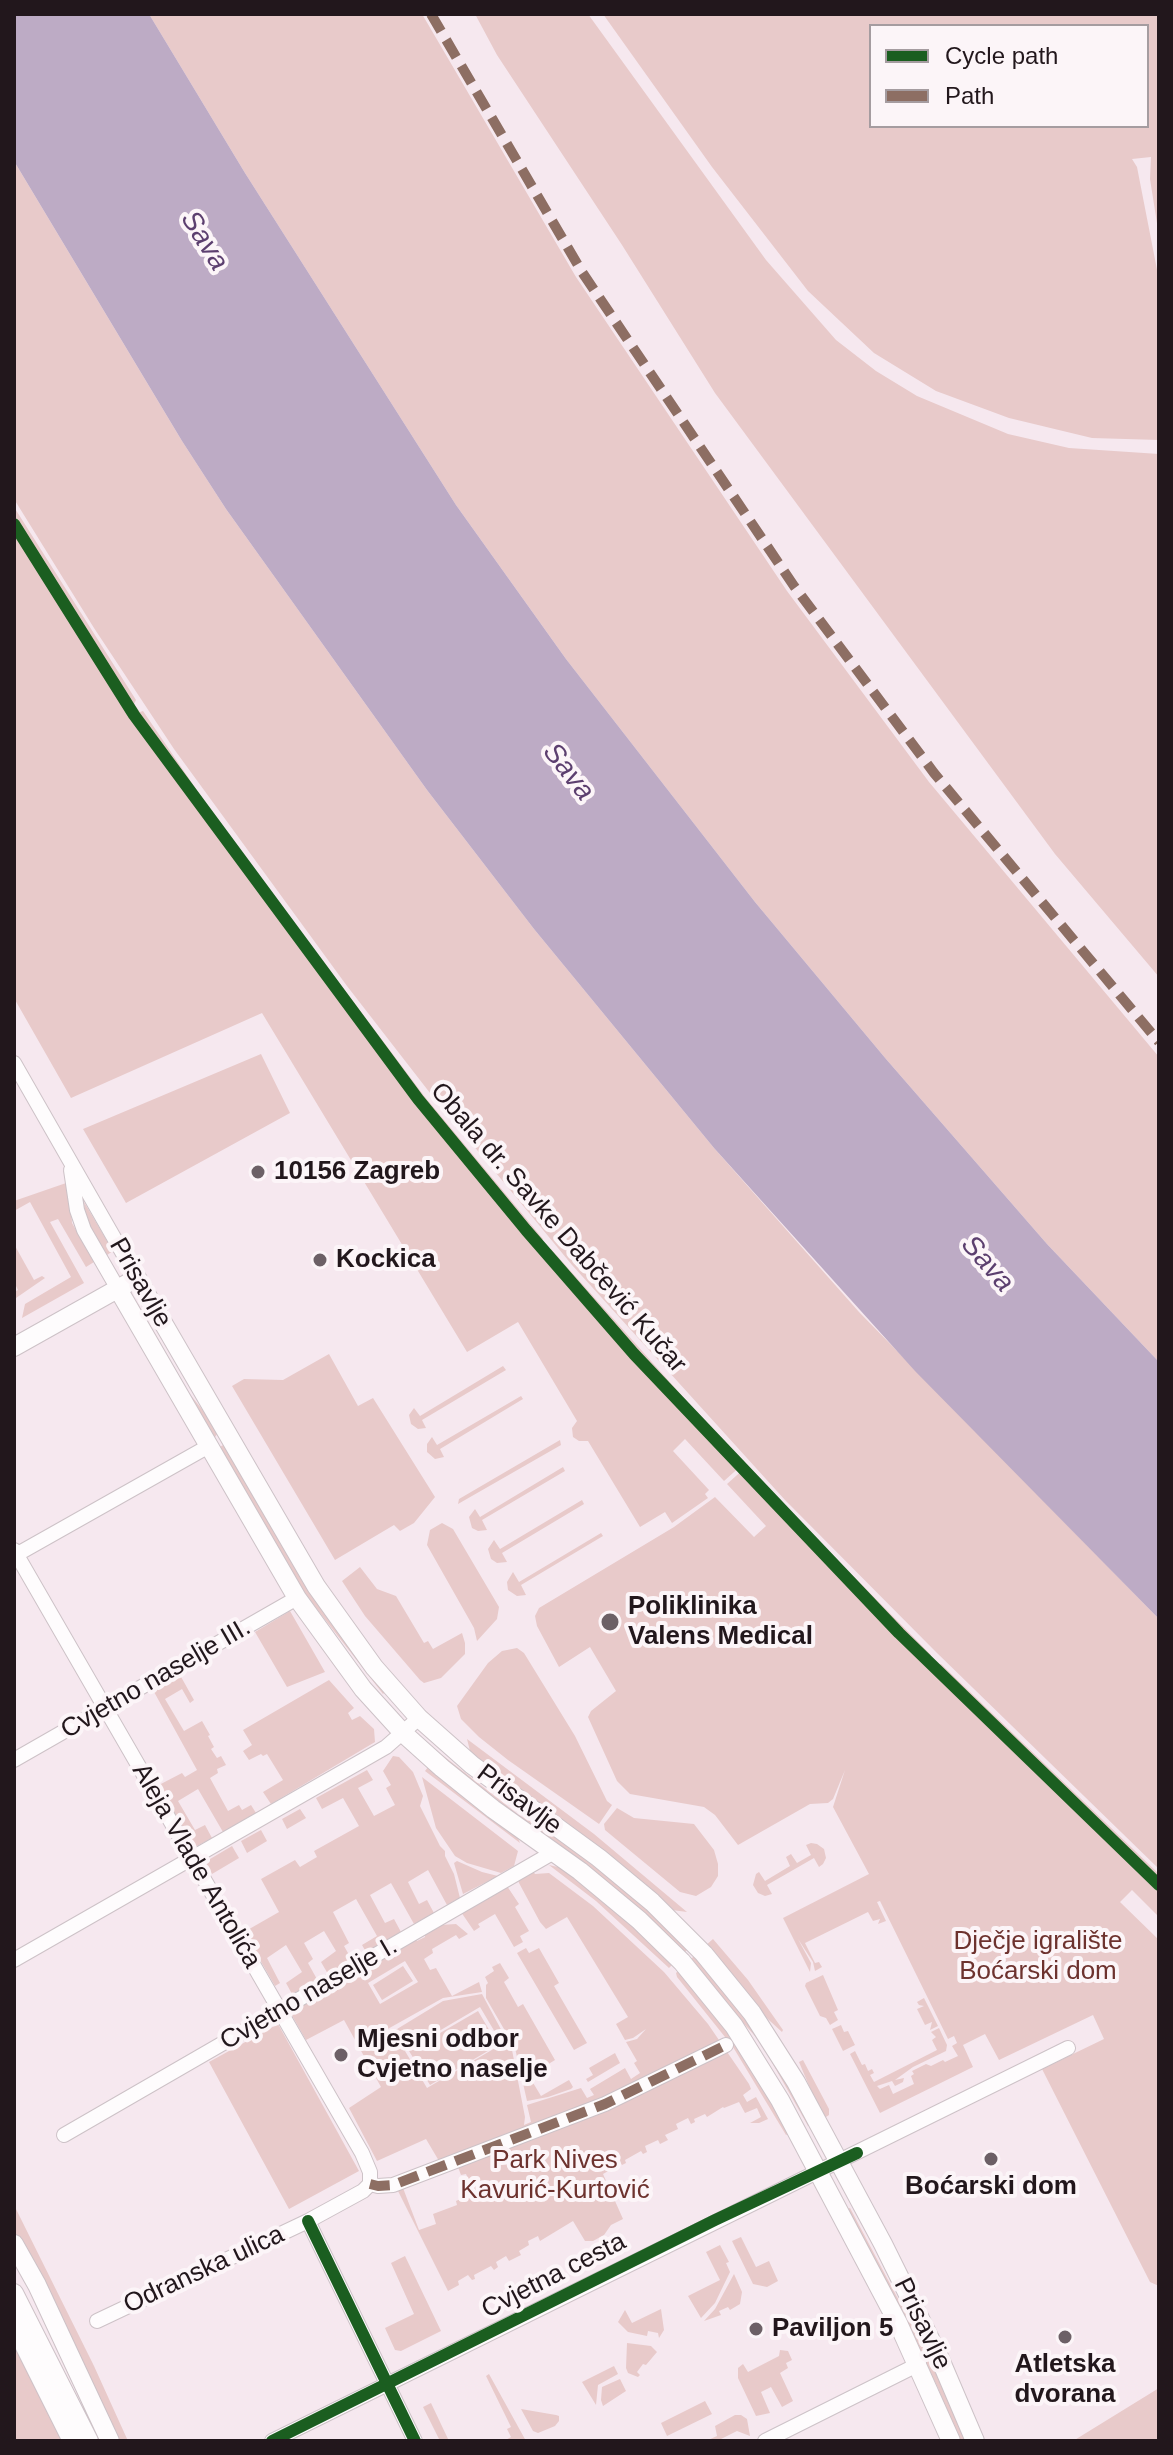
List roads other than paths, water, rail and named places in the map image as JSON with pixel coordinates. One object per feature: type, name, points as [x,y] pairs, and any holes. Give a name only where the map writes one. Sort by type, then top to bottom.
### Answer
[{"type":"street","name":"Prisavlje","points":[[16,1073],[64,1150],[316,1586],[358,1648],[419,1718],[472,1765],[624,1879],[666,1915],[730,1984],[777,2051],[839,2161],[940,2359],[975,2441]]},
{"type":"street","name":"Prisavlje","points":[[64,1150],[80,1220],[297,1598],[343,1665],[403,1733],[471,1792],[554,1852],[639,1920],[698,1980],[749,2047],[818,2171],[919,2364],[951,2441]]},
{"type":"street","points":[[14,1347],[137,1278]]},
{"type":"street","points":[[14,1358],[55,1334],[70,1316]]},
{"type":"street","points":[[15,1554],[209,1446]]},
{"type":"street","name":"Aleja Vlade Antolića","points":[[15,1554],[362,2153],[370,2172],[370,2184]]},
{"type":"street","name":"Cvjetno naselje III.","points":[[14,1760],[297,1598]]},
{"type":"street","points":[[14,1960],[386,1747],[419,1718]]},
{"type":"street","name":"Cvjetno naselje I.","points":[[64,2135],[554,1852]]},
{"type":"street","points":[[308,2221],[363,2191],[370,2184],[393,2185],[605,2104],[726,2045]]},
{"type":"street","name":"Cvjetna cesta","points":[[272,2441],[1068,2048]]},
{"type":"street","name":"Odranska ulica","points":[[97,2321],[308,2221],[415,2441]]},
{"type":"street","points":[[14,2244],[37,2285],[110,2441]]},
{"type":"street","points":[[14,2293],[89,2441]]},
{"type":"street","points":[[14,2325],[72,2441]]},
{"type":"street","points":[[765,2441],[919,2364]]},
{"type":"water","name":"Sava","points":[[14,14],[149,14],[245,173],[456,505],[566,659],[755,902],[886,1059],[1047,1244],[1159,1362],[1159,1619],[915,1371],[714,1148],[534,929],[427,790],[226,509],[14,161]]},
{"type":"place","name":"10156 Zagreb","points":[[258,1172]]},
{"type":"place","name":"Kockica","points":[[320,1260]]},
{"type":"place","name":"Poliklinika Valens Medical","points":[[610,1622]]},
{"type":"place","name":"Mjesni odbor Cvjetno naselje","points":[[341,2055]]},
{"type":"place","name":"Boćarski dom","points":[[991,2159]]},
{"type":"place","name":"Paviljon 5","points":[[756,2329]]},
{"type":"place","name":"Atletska dvorana","points":[[1065,2337]]},
{"type":"park label","name":"Dječje igralište Boćarski dom","points":[[1038,1957]]},
{"type":"park label","name":"Park Nives Kavurić-Kurtović","points":[[555,2176]]}]
